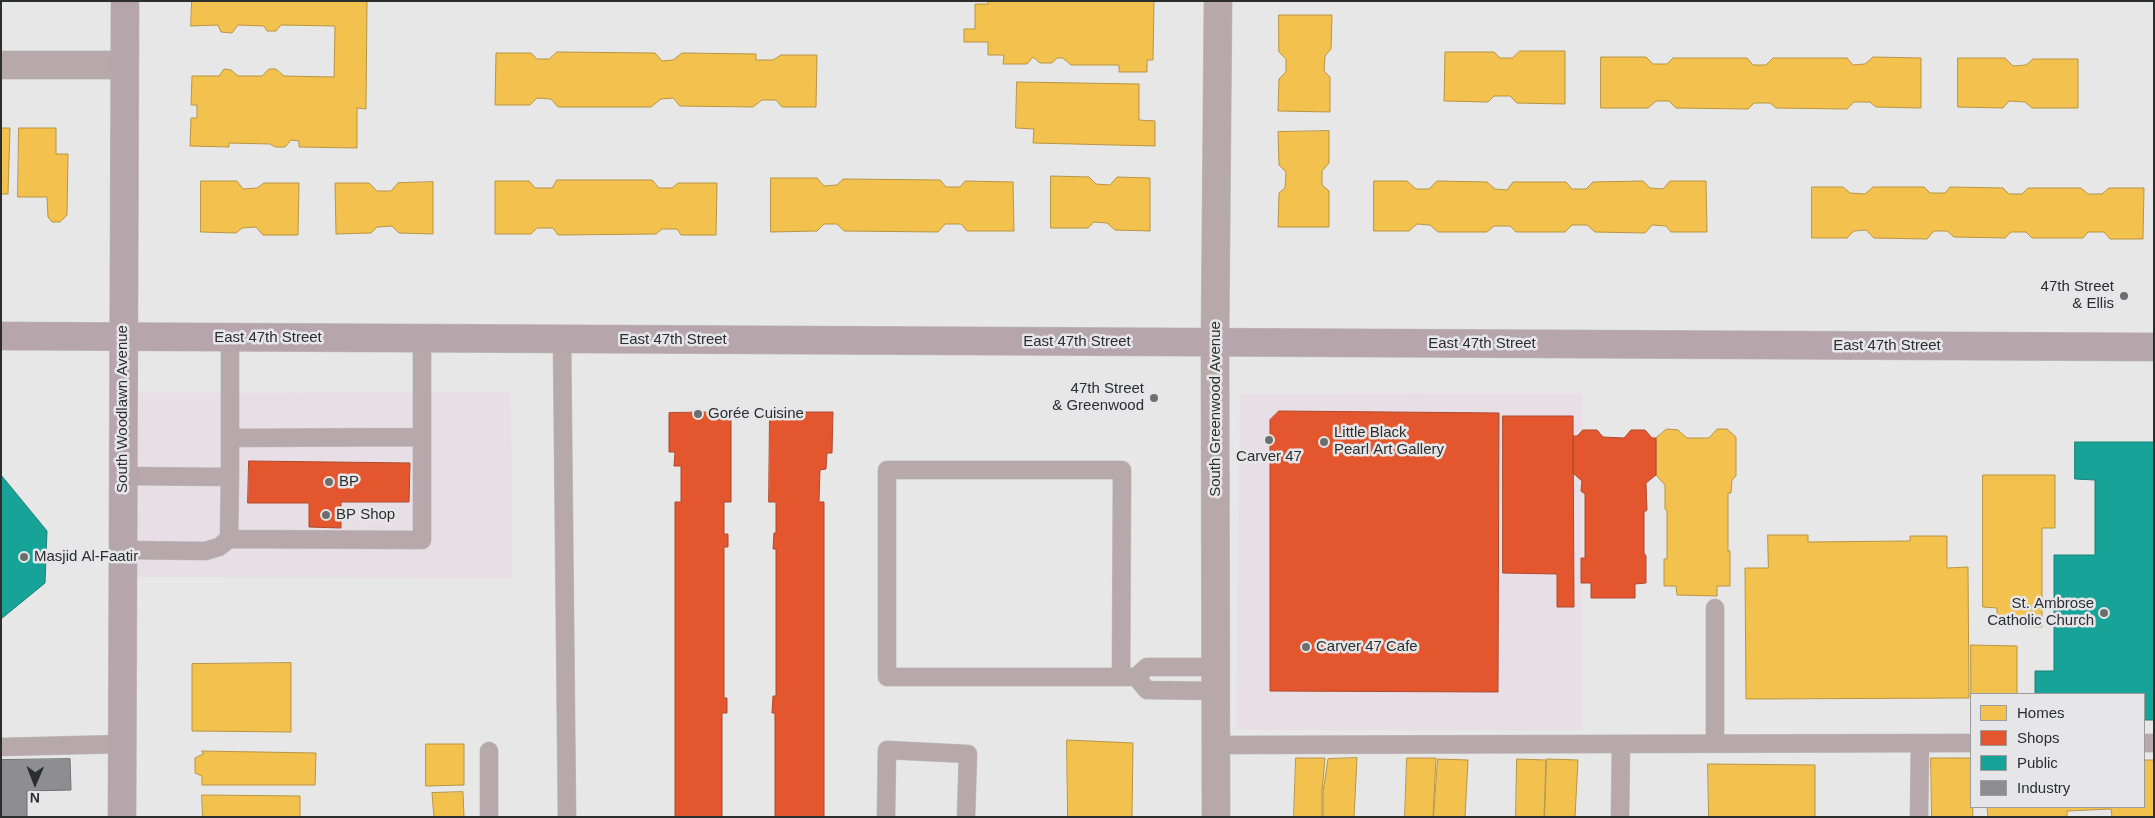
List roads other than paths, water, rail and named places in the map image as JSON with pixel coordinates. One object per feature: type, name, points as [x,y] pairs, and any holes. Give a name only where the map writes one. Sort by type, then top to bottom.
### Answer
[{"type":"main road","name":"South Woodlawn Avenue","points":[[122,817],[125,1]]},
{"type":"main road","name":"East 47th Street","points":[[1,336],[2154,347]]},
{"type":"street","name":"South Greenwood Avenue","points":[[1216,817],[1215,343],[1218,1]]},
{"type":"street","points":[[1,65],[124,65]]},
{"type":"lane","points":[[229,539],[230,338]]},
{"type":"lane","points":[[123,550],[205,550],[219,547],[229,539],[422,540],[422,338]]},
{"type":"lane","points":[[562,339],[567,817]]},
{"type":"lane","points":[[230,438],[422,437]]},
{"type":"lane","points":[[1128,677],[1122,470],[887,470],[887,677],[1128,677],[1147,690],[1216,679]]},
{"type":"lane","points":[[123,476],[230,477]]},
{"type":"lane","points":[[1715,608],[1715,744]]},
{"type":"lane","points":[[1919,817],[1920,743]]},
{"type":"lane","points":[[1216,745],[1970,743]]},
{"type":"lane","points":[[1,747],[122,744]]},
{"type":"lane","points":[[1620,744],[1620,817]]},
{"type":"lane","points":[[886,817],[887,750],[968,754],[966,817]]},
{"type":"lane","points":[[489,751],[489,817]]},
{"type":"place","name":"47th Street & Ellis","points":[[2124,296]]},
{"type":"place","name":"47th Street & Greenwood","points":[[1154,398]]},
{"type":"place","name":"Gorée Cuisine","points":[[698,414]]},
{"type":"place","name":"Carver 47","points":[[1269,440]]},
{"type":"place","name":"Little Black Pearl Art Gallery","points":[[1324,442]]},
{"type":"place","name":"BP","points":[[329,482]]},
{"type":"place","name":"BP Shop","points":[[326,515]]},
{"type":"place","name":"Masjid Al-Faatir","points":[[24,557]]},
{"type":"place","name":"St. Ambrose Catholic Church","points":[[2104,613]]},
{"type":"place","name":"Carver 47 Cafe","points":[[1306,647]]}]
